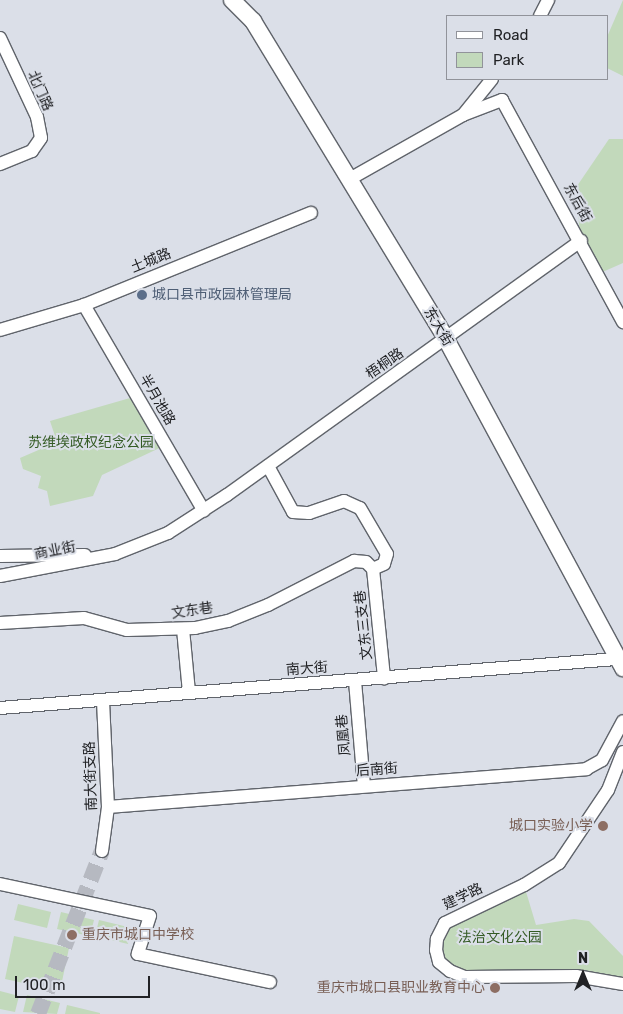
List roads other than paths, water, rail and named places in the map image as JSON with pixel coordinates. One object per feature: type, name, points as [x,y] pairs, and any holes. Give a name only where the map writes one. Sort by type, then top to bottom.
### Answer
[{"type":"main road","name":"东大街","points":[[232,0],[253,21],[449,337]]},
{"type":"main road","name":"东大街","points":[[244,0],[260,19],[449,337],[621,658]]},
{"type":"street","points":[[540,15],[548,0]]},
{"type":"street","name":"北门路","points":[[0,38],[37,116],[41,138],[32,151],[0,164]]},
{"type":"street","points":[[355,176],[463,115],[491,80]]},
{"type":"street","name":"东后街","points":[[463,115],[502,100],[581,241],[623,322]]},
{"type":"street","name":"土城路","points":[[0,330],[84,305],[311,213]]},
{"type":"street","name":"梧桐路","points":[[204,511],[581,241]]},
{"type":"street","name":"半月池路","points":[[84,305],[204,511]]},
{"type":"street","points":[[268,466],[292,512],[309,513],[344,501],[360,508],[388,554],[384,564],[373,569]]},
{"type":"street","name":"商业街","points":[[0,576],[115,554],[168,533],[204,511]]},
{"type":"street","name":"商业街","points":[[0,556],[115,554]]},
{"type":"street","name":"文东巷","points":[[0,623],[84,618],[126,630],[182,629],[228,621],[268,605],[354,561],[366,562],[373,569]]},
{"type":"street","name":"文东三支巷","points":[[373,569],[384,678]]},
{"type":"street","points":[[182,629],[189,693]]},
{"type":"street","name":"南大街","points":[[0,708],[355,681],[621,658]]},
{"type":"street","name":"凤凰巷","points":[[355,681],[364,786]]},
{"type":"street","name":"南大街支路","points":[[102,851],[108,806],[103,700]]},
{"type":"street","name":"后南街","points":[[108,806],[586,769],[602,760],[623,721]]},
{"type":"street","name":"建学路","points":[[623,752],[608,790],[559,862],[524,885],[445,923],[437,939],[436,950],[439,962],[450,971],[465,977],[576,976],[623,984]]},
{"type":"street","points":[[0,884],[150,916],[138,954],[270,982]]},
{"type":"tunnel","points":[[38,1014],[102,851]]},
{"type":"place","name":"城口县市政园林管理局","points":[[142,295]]},
{"type":"place","name":"城口实验小学","points":[[603,826]]},
{"type":"place","name":"重庆市城口中学校","points":[[72,935]]},
{"type":"place","name":"重庆市城口县职业教育中心","points":[[495,988]]},
{"type":"park label","name":"苏维埃政权纪念公园","points":[[91,443]]},
{"type":"park label","name":"法治文化公园","points":[[500,938]]}]
